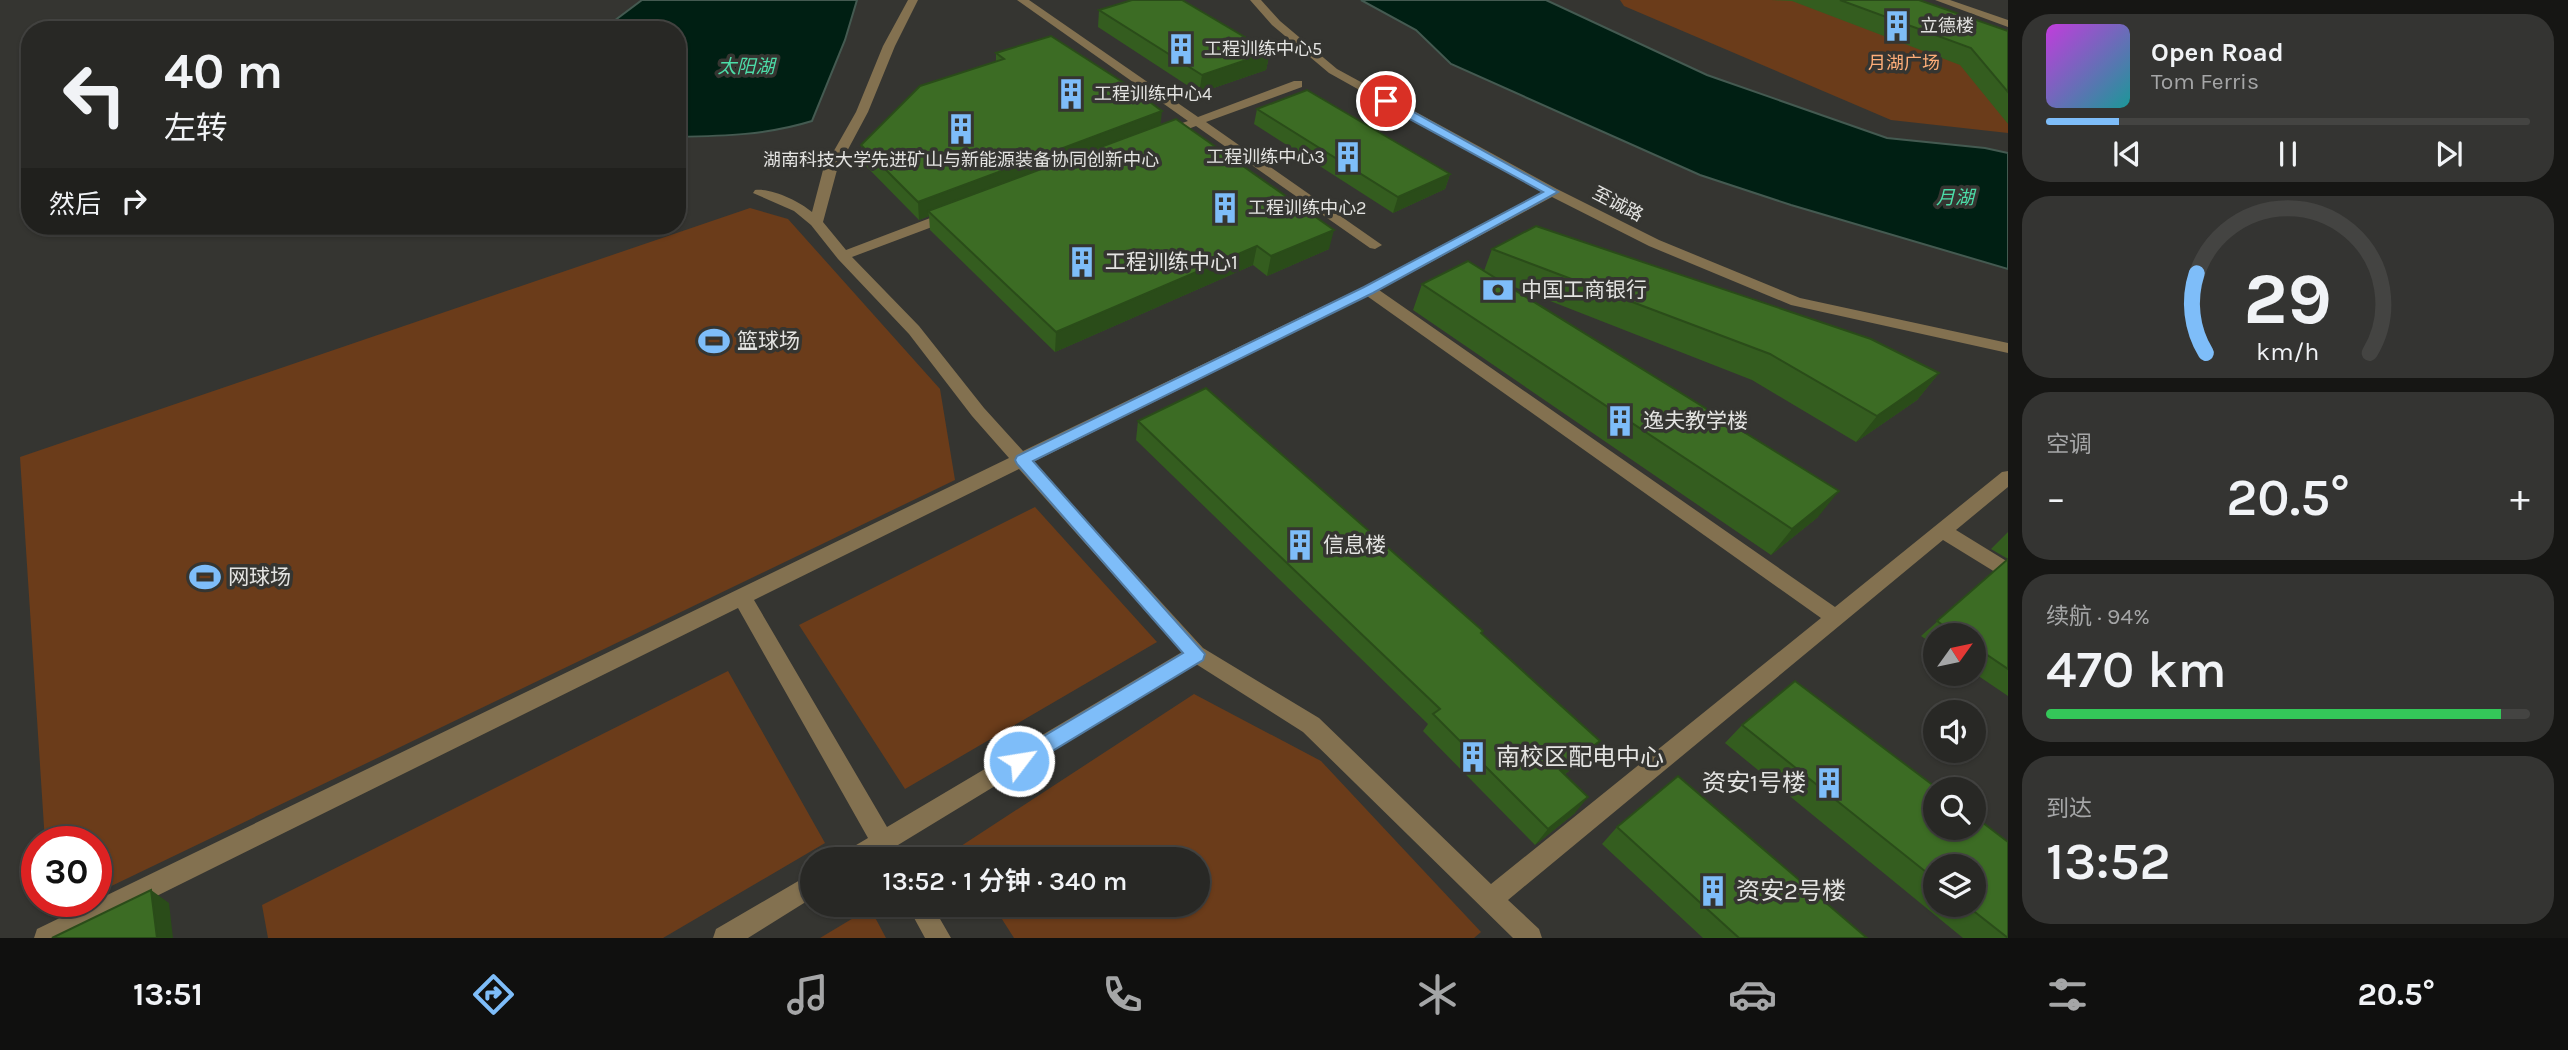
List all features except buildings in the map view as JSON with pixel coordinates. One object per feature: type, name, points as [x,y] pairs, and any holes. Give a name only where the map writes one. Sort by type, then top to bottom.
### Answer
[{"type":"street","points":[[816,222],[830,170],[862,112],[889,46],[913,0]]},
{"type":"street","points":[[1022,0],[1376,245]]},
{"type":"street","name":"至诚路","points":[[1255,0],[1307,52],[1333,71],[1552,192],[1654,243],[1796,302],[2008,348]]},
{"type":"street","points":[[1940,0],[2008,24]]},
{"type":"street","points":[[1156,137],[1298,85]]},
{"type":"street","points":[[46,938],[1368,290],[1552,192]]},
{"type":"street","points":[[760,193],[799,208],[816,222],[843,256],[914,330],[978,412],[1196,654],[1311,725],[1530,938]]},
{"type":"street","points":[[843,256],[960,212]]},
{"type":"street","points":[[1368,290],[1835,617]]},
{"type":"street","points":[[1491,899],[2008,477]]},
{"type":"street","points":[[1942,530],[2008,572]]},
{"type":"street","points":[[742,598],[886,847]]},
{"type":"street","points":[[894,847],[1196,654]]},
{"type":"street","points":[[725,938],[800,892]]},
{"type":"street","points":[[926,917],[939,938]]},
{"type":"green space","name":"月湖广场","points":[[1620,0],[1901,0],[2008,39],[2008,133],[1891,120],[1624,6]]},
{"type":"green space","points":[[750,208],[788,219],[940,389],[955,480],[112,886],[112,826],[44,826],[20,457],[671,235],[686,235],[686,230]]},
{"type":"green space","points":[[1035,507],[1157,642],[905,789],[799,625]]},
{"type":"green space","points":[[728,671],[825,843],[818,847],[800,847],[800,858],[663,938],[268,938],[262,905]]},
{"type":"green space","points":[[1194,694],[1321,761],[1481,932],[1474,938],[1014,938],[1001,917],[1210,917],[1210,847],[960,847]]},
{"type":"green space","points":[[855,917],[875,917],[886,938],[820,938]]},
{"type":"water","name":"太阳湖","points":[[642,0],[857,0],[845,40],[812,121],[762,132],[729,135],[686,137],[686,21],[614,21]]},
{"type":"water","name":"月湖","points":[[1361,0],[1546,0],[1707,75],[1887,138],[1985,148],[2008,153],[2008,269],[1791,205],[1700,175],[1451,64],[1416,30]]},
{"type":"place","name":"立德楼","points":[[1897,26]]},
{"type":"place","name":"工程训练中心5","points":[[1181,49]]},
{"type":"place","name":"工程训练中心4","points":[[1071,94]]},
{"type":"place","name":"湖南科技大学先进矿山与新能源装备协同创新中心","points":[[961,129]]},
{"type":"place","name":"工程训练中心3","points":[[1348,157]]},
{"type":"place","name":"工程训练中心2","points":[[1225,208]]},
{"type":"place","name":"工程训练中心1","points":[[1082,262]]},
{"type":"place","name":"中国工商银行","points":[[1498,290]]},
{"type":"place","name":"篮球场","points":[[714,341]]},
{"type":"place","name":"逸夫教学楼","points":[[1620,421]]},
{"type":"place","name":"信息楼","points":[[1300,545]]},
{"type":"place","name":"网球场","points":[[205,577]]},
{"type":"place","name":"南校区配电中心","points":[[1473,757]]},
{"type":"place","name":"资安1号楼","points":[[1829,783]]},
{"type":"place","name":"资安2号楼","points":[[1713,891]]},
{"type":"route","points":[[1019,761],[1196,654],[1023,460],[1368,290],[1552,192],[1386,101]]}]
